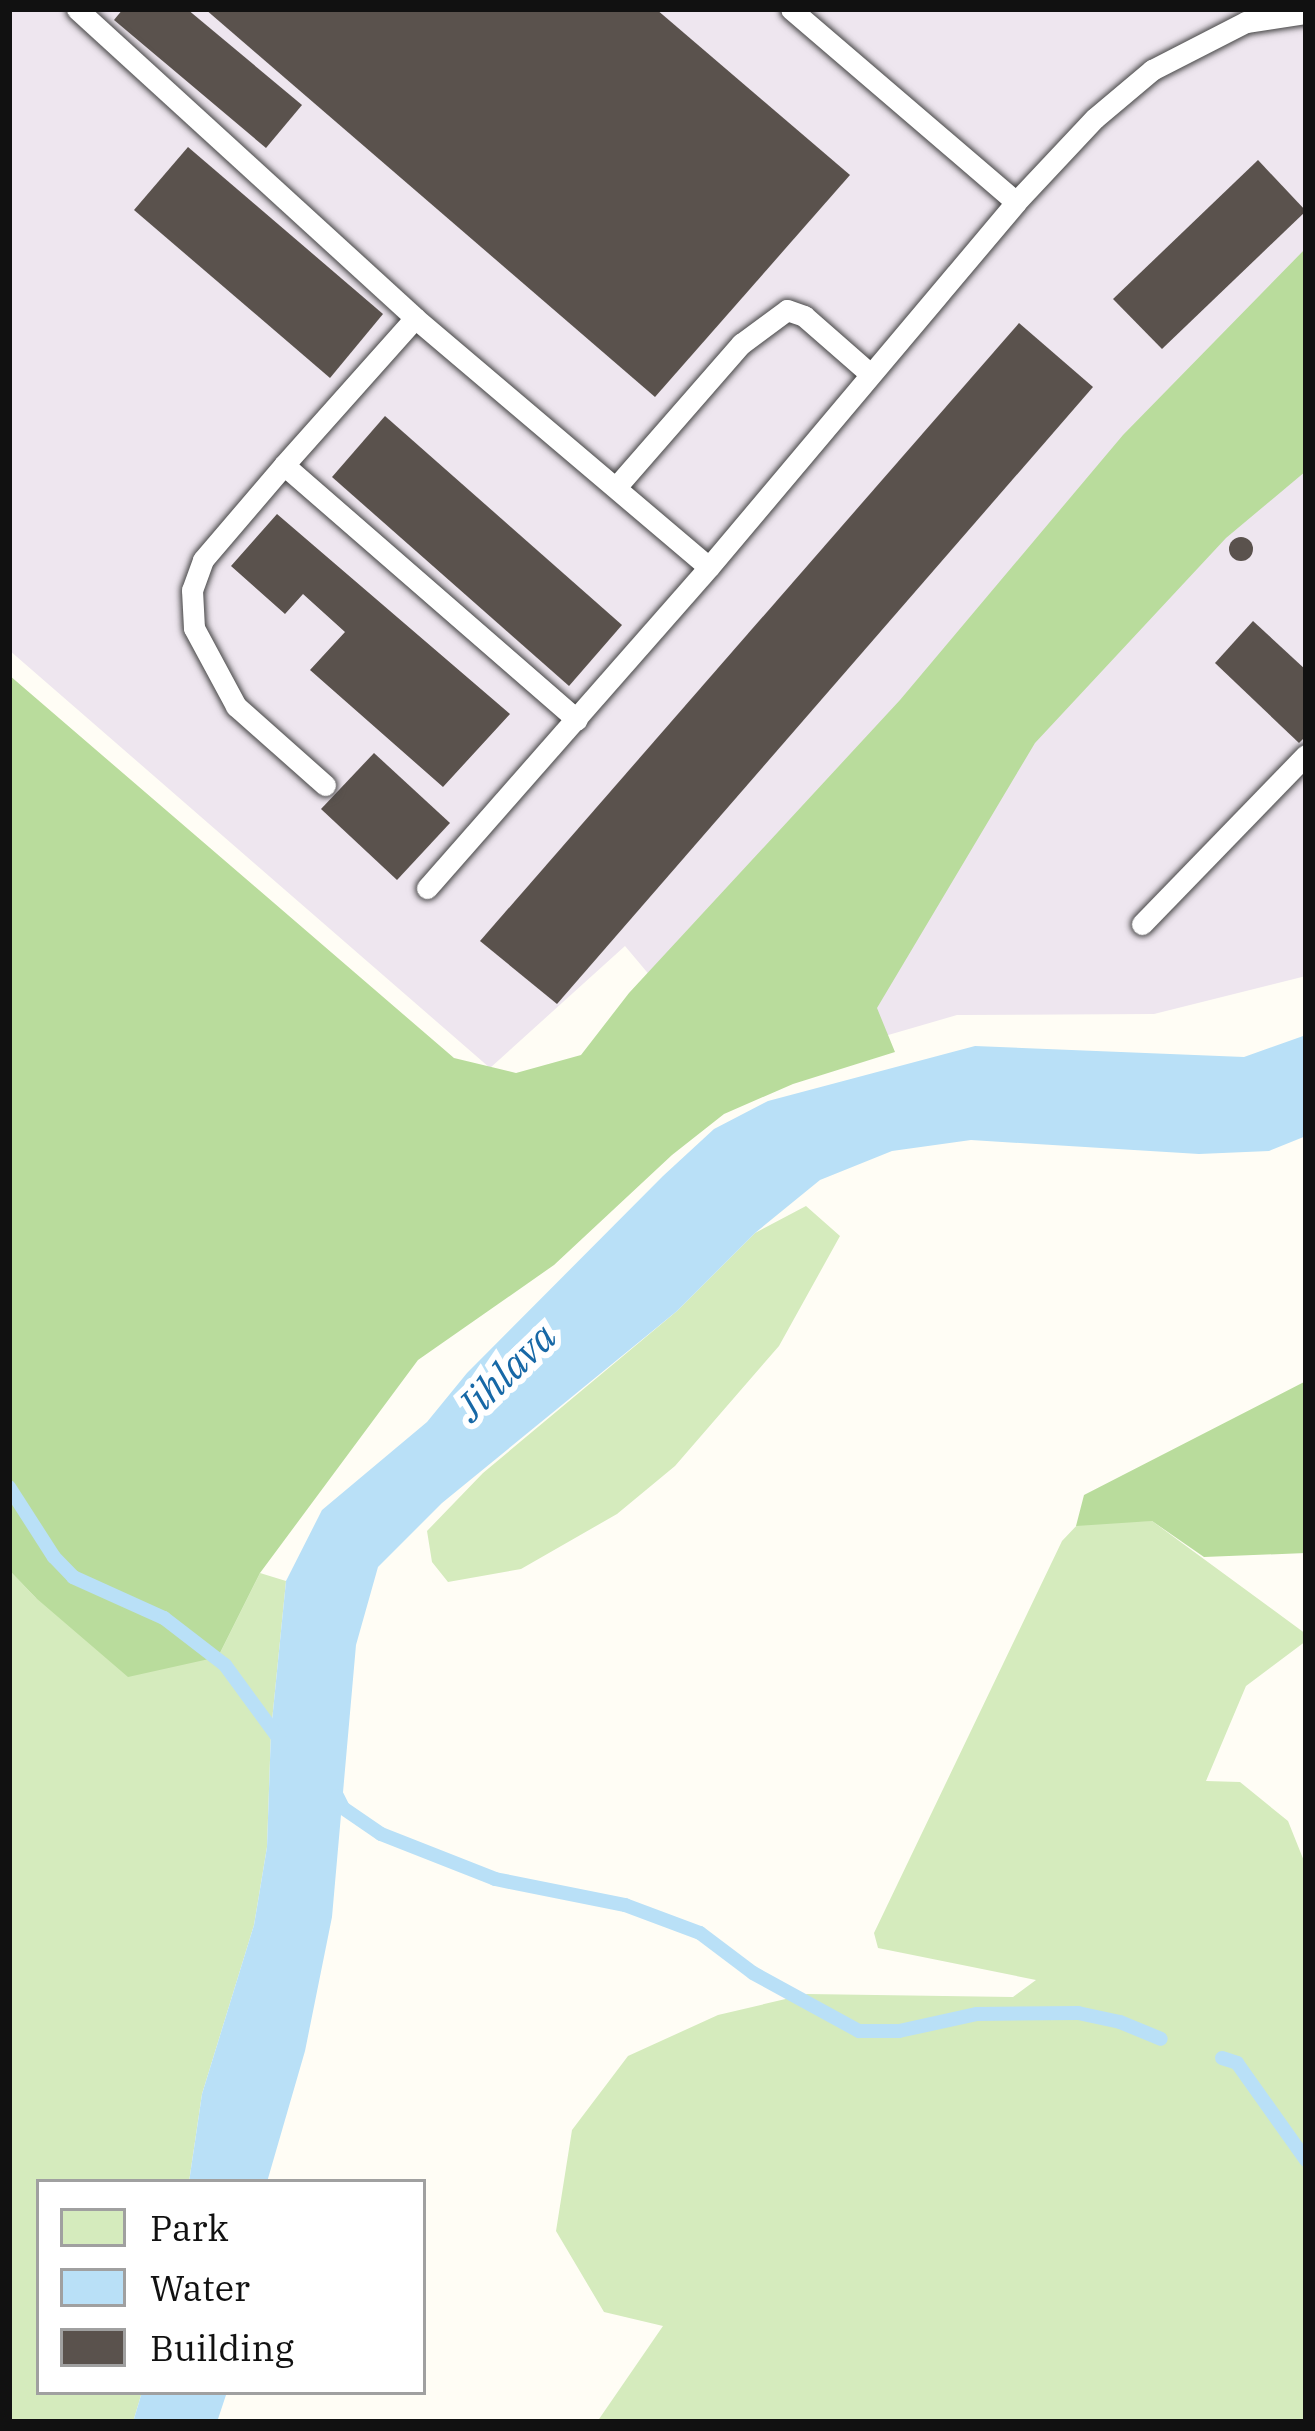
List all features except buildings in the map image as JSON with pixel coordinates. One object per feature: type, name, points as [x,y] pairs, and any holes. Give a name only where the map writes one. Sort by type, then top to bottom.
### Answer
[{"type":"lane","points":[[76,9],[415,318],[710,567]]},
{"type":"lane","points":[[791,9],[1016,202]]},
{"type":"lane","points":[[427,887],[710,567],[1016,202],[1095,118],[1152,70],[1246,22],[1306,13]]},
{"type":"lane","points":[[617,486],[741,344],[787,310],[804,316],[869,373]]},
{"type":"lane","points":[[325,784],[236,706],[194,628],[193,590],[202,560],[415,318]]},
{"type":"lane","points":[[284,464],[578,720]]},
{"type":"lane","points":[[1142,925],[1306,755]]},
{"type":"shaded area","points":[[9,9],[1306,9],[1306,976],[1154,1014],[957,1015],[737,1079],[625,946],[490,1068],[9,650]]},
{"type":"green space","points":[[1306,248],[1306,471],[1226,538],[1035,743],[877,1008],[895,1052],[793,1084],[724,1114],[672,1155],[554,1265],[418,1360],[260,1573],[218,1657],[128,1677],[36,1598],[9,1570],[9,675],[454,1058],[516,1073],[581,1055],[629,993],[900,700],[1123,435]]},
{"type":"green space","points":[[806,1206],[840,1236],[779,1346],[675,1466],[617,1514],[521,1569],[448,1582],[432,1562],[427,1531],[483,1473],[677,1311],[755,1233]]},
{"type":"green space","points":[[1306,1381],[1306,1553],[1204,1557],[1152,1521],[1076,1526],[1084,1495]]},
{"type":"green space","points":[[1152,1521],[1306,1634],[1306,1641],[1246,1686],[1206,1781],[1240,1782],[1288,1821],[1306,1866],[1306,2422],[597,2422],[663,2326],[604,2312],[556,2231],[572,2130],[628,2056],[718,2015],[807,1994],[1013,1997],[1036,1980],[878,1948],[874,1933],[1062,1541],[1080,1522]]},
{"type":"green space","points":[[9,1570],[36,1598],[218,1657],[260,1573],[286,1581],[271,1731],[267,1847],[254,1925],[202,2094],[189,2179],[36,2179],[36,2395],[141,2395],[133,2422],[9,2422]]},
{"type":"water","name":"Jihlava","points":[[1306,1035],[1306,1136],[1269,1151],[1199,1154],[971,1140],[892,1151],[820,1180],[755,1233],[677,1311],[442,1503],[378,1567],[356,1645],[332,1917],[305,2051],[268,2179],[189,2179],[202,2094],[254,1925],[267,1847],[271,1731],[286,1581],[322,1510],[427,1422],[467,1373],[714,1129],[768,1101],[975,1046],[1244,1057]]},
{"type":"water","points":[[141,2395],[226,2395],[217,2422],[133,2422]]},
{"type":"waterway","points":[[9,1487],[54,1557],[73,1577],[164,1618],[225,1665],[282,1743]]},
{"type":"waterway","points":[[337,1796],[343,1808],[381,1834],[495,1879],[625,1905],[700,1933],[753,1973],[859,2031],[899,2031],[977,2014],[1078,2013],[1120,2022],[1161,2039]]},
{"type":"waterway","points":[[1222,2058],[1237,2063],[1306,2160]]}]
